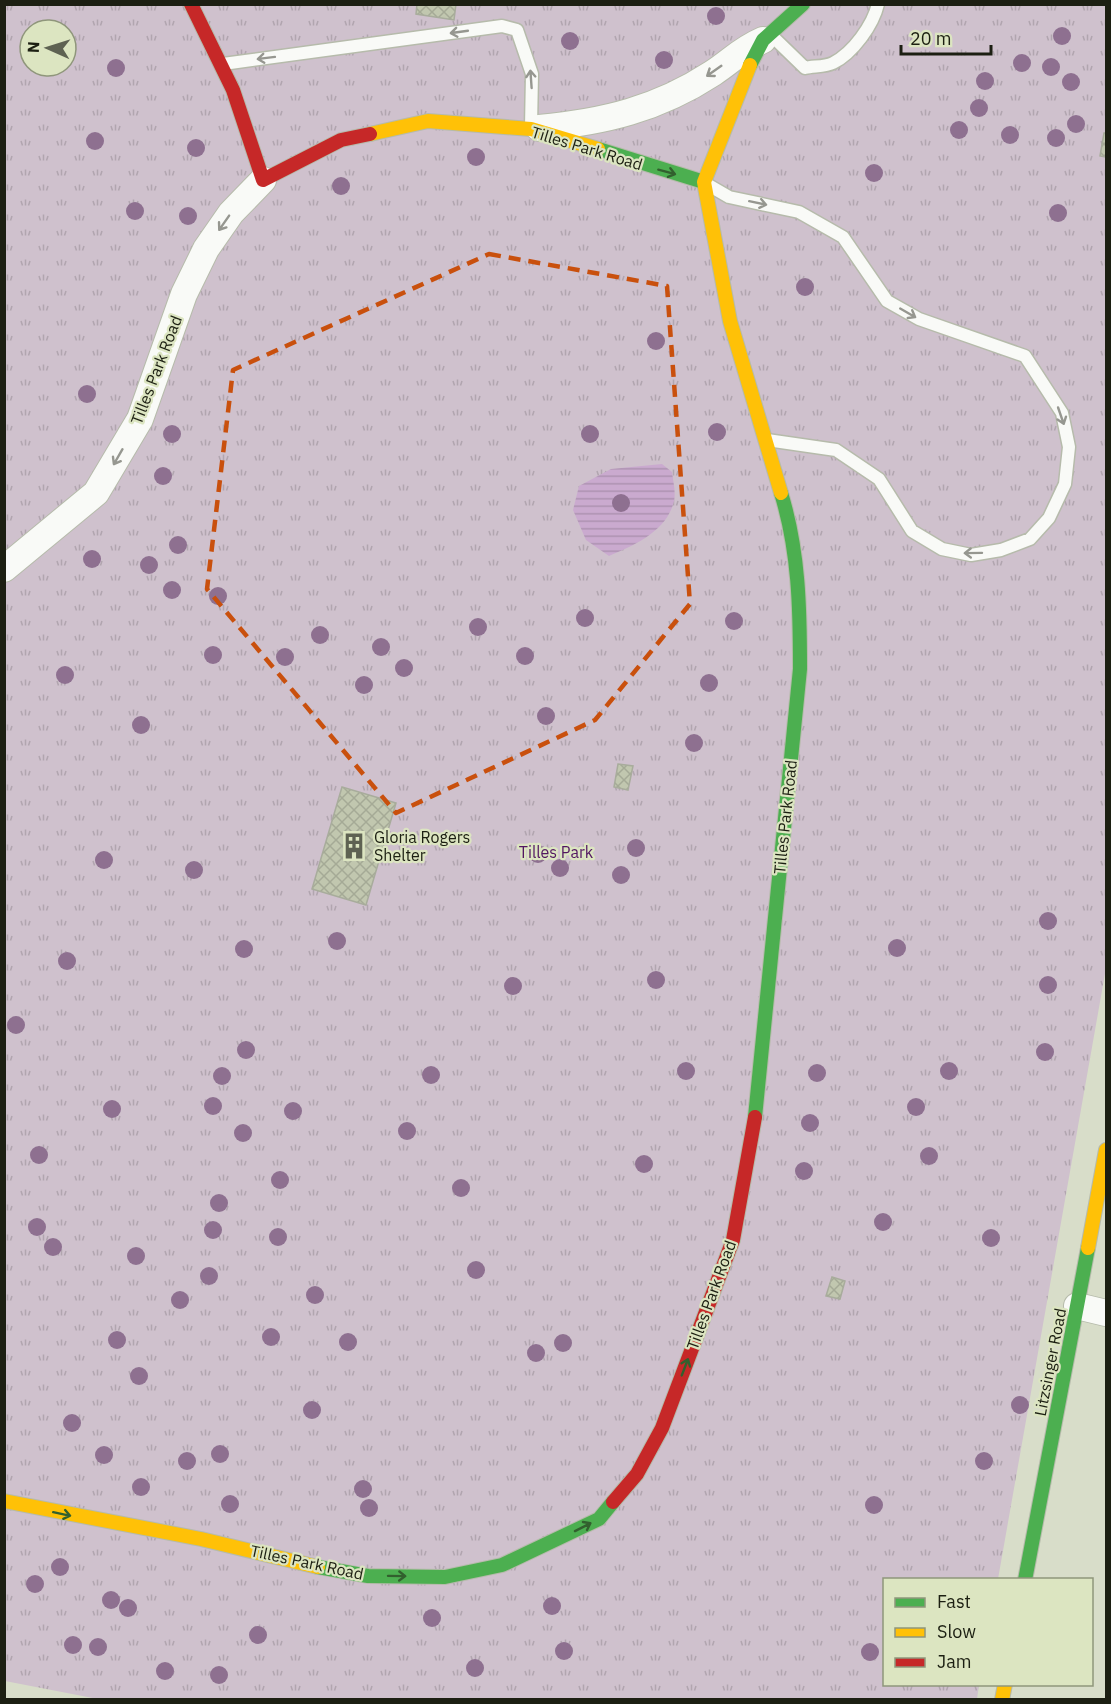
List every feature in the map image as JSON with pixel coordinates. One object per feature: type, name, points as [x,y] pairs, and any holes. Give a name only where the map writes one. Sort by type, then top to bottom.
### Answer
[{"type":"street","points":[[190,4],[222,64],[253,140],[263,180]]},
{"type":"street","points":[[531,129],[581,124],[648,108],[714,72],[740,51],[767,37],[803,4]]},
{"type":"street","points":[[704,182],[744,77],[767,37]]},
{"type":"street","name":"Tilles Park Road","points":[[4,569],[96,493],[140,419],[184,294],[206,249],[231,213],[263,180],[340,140],[428,121],[531,129],[704,182],[730,321],[791,525],[800,594],[800,658],[759,1092],[732,1240],[662,1428],[638,1474],[599,1519],[502,1565],[445,1577],[368,1576],[201,1539],[4,1501]]},
{"type":"street","name":"Litzsinger Road","points":[[1025,1578],[1107,1150]]},
{"type":"street","points":[[1077,1306],[1107,1313]]},
{"type":"lane","points":[[767,37],[805,68],[832,64],[849,51],[875,18],[878,4]]},
{"type":"lane","points":[[222,64],[502,26],[517,30],[532,74],[531,129]]},
{"type":"lane","name":"Tilles Park Road","points":[[704,182],[729,197],[799,212],[843,237],[887,301],[919,319],[1024,356],[1062,413],[1069,447],[1065,484],[1049,518],[1030,539],[1001,550],[971,555],[942,549],[912,531],[879,479],[836,450],[767,440]]},
{"type":"highlighted area","points":[[489,254],[667,286],[690,604],[595,720],[396,813],[207,589],[233,370]]},
{"type":"green space","name":"Tilles Park","points":[[4,5],[1106,5],[1106,968],[998,1578],[883,1578],[883,1686],[979,1686],[977,1699],[103,1700],[5,1681]]},
{"type":"shaded area","points":[[662,464],[672,472],[675,498],[665,521],[657,529],[639,542],[609,556],[586,540],[573,510],[579,486],[611,469]]},
{"type":"building","points":[[417,4],[456,4],[454,20],[416,14]]},
{"type":"building","points":[[1104,133],[1106,133],[1106,157],[1100,156]]},
{"type":"building","points":[[618,764],[633,766],[628,790],[614,787]]},
{"type":"building","name":"Gloria Rogers Shelter","points":[[342,787],[396,803],[366,905],[312,889]]},
{"type":"building","points":[[832,1277],[845,1281],[840,1299],[826,1296]]},
{"type":"traffic: fast","points":[[750,65],[763,40],[803,4]]},
{"type":"traffic: fast","points":[[598,149],[704,182]]},
{"type":"traffic: fast","points":[[755,1117],[800,669],[799,602],[795,558],[781,493]]},
{"type":"traffic: fast","points":[[1025,1578],[1088,1248]]},
{"type":"traffic: fast","points":[[318,1567],[368,1576],[445,1577],[502,1565],[599,1519],[613,1502]]},
{"type":"traffic: slow","points":[[750,65],[704,182],[730,321],[781,493]]},
{"type":"traffic: slow","points":[[370,134],[428,121],[531,129],[598,149]]},
{"type":"traffic: slow","points":[[1088,1248],[1106,1150]]},
{"type":"traffic: slow","points":[[4,1501],[201,1539],[318,1567]]},
{"type":"traffic: slow","points":[[1002,1700],[1005,1686]]},
{"type":"traffic: jam","points":[[191,4],[233,90],[263,180],[341,140],[370,134]]},
{"type":"traffic: jam","points":[[613,1502],[637,1474],[662,1428],[733,1240],[755,1117]]},
{"type":"place","name":"Gloria Rogers Shelter","points":[[354,846]]}]
